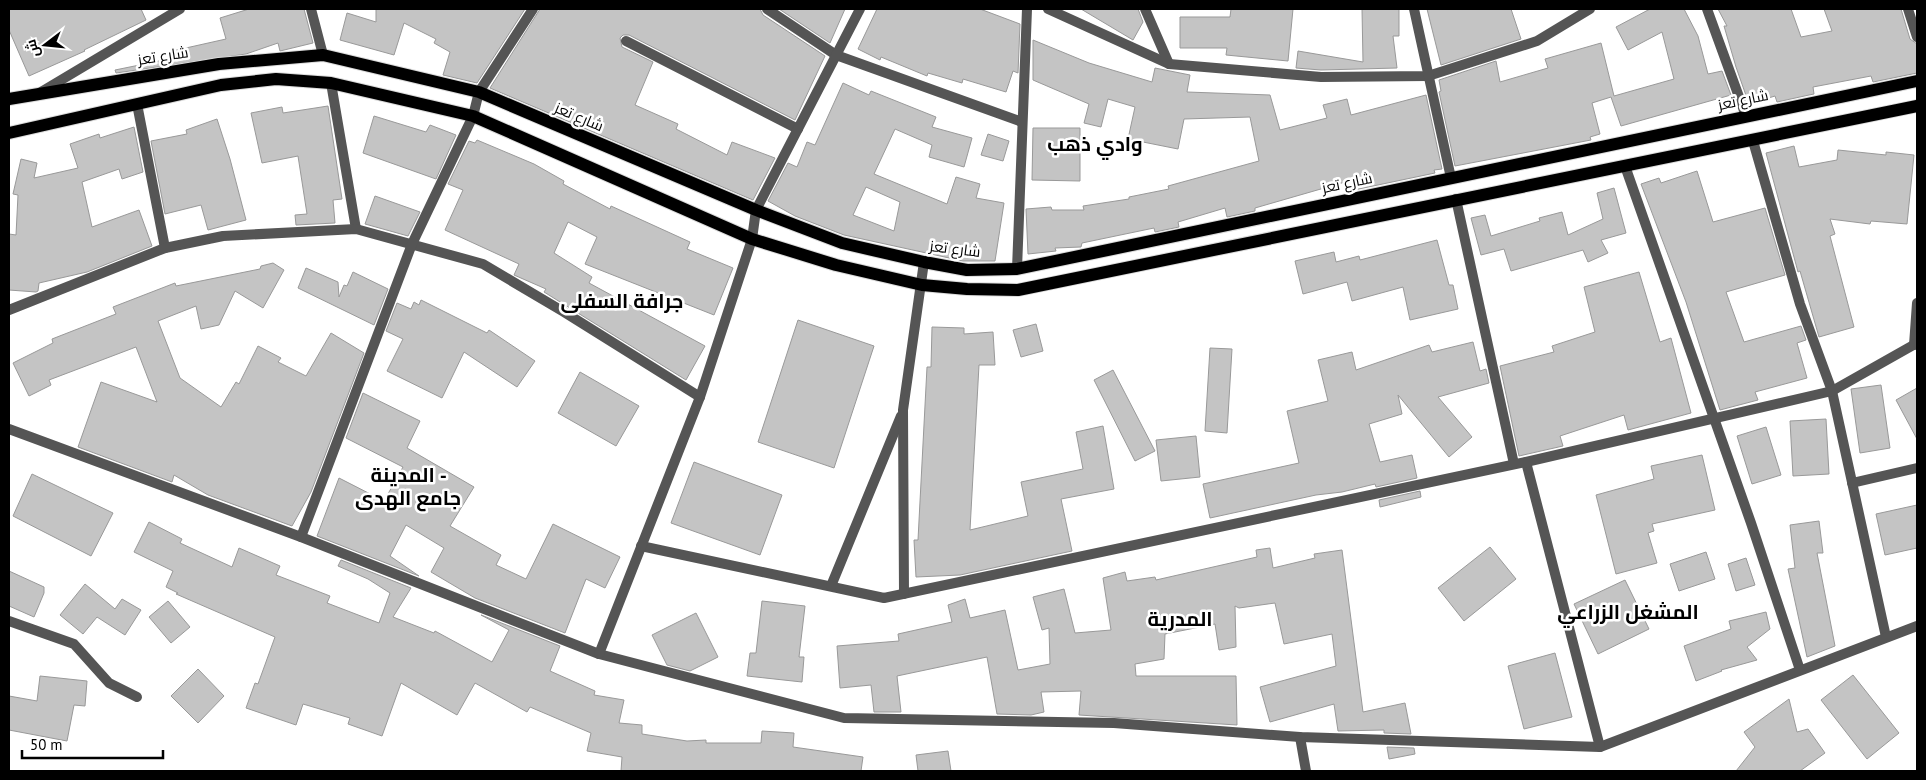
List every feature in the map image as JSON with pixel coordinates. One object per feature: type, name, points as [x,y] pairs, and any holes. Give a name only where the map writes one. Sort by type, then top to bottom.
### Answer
[{"type":"main road","name":"شارع تعز","points":[[9,97],[219,64],[323,55],[479,92],[756,210],[842,243],[967,270],[1017,269],[1917,81]]},
{"type":"main road","points":[[9,132],[221,85],[276,79],[331,83],[473,116],[752,240],[836,266],[922,285],[1018,290],[1917,106]]},
{"type":"street","points":[[41,92],[180,9]]},
{"type":"street","points":[[311,9],[323,55]]},
{"type":"street","points":[[301,537],[412,244],[473,116],[479,92],[533,9]]},
{"type":"street","points":[[767,9],[836,55],[1022,122]]},
{"type":"street","points":[[599,654],[700,397],[752,240],[756,210],[860,9]]},
{"type":"street","points":[[1017,269],[1027,9]]},
{"type":"street","points":[[1048,9],[1169,64],[1321,76],[1428,76],[1537,40],[1590,9]]},
{"type":"street","points":[[1145,9],[1169,64]]},
{"type":"street","points":[[1414,9],[1451,178]]},
{"type":"street","points":[[1707,9],[1746,116]]},
{"type":"street","points":[[1908,9],[1917,37]]},
{"type":"street","points":[[626,41],[798,129]]},
{"type":"street","points":[[331,83],[356,229]]},
{"type":"street","points":[[137,104],[165,248]]},
{"type":"street","points":[[1753,141],[1800,304],[1832,391],[1886,637]]},
{"type":"street","points":[[1625,166],[1751,523],[1800,670]]},
{"type":"street","points":[[1456,199],[1514,464]]},
{"type":"street","points":[[9,310],[165,248],[223,236],[356,229],[483,264],[700,397]]},
{"type":"street","points":[[904,594],[903,410],[924,262]]},
{"type":"street","points":[[641,546],[884,598],[1526,462],[1832,391],[1915,344],[1917,303]]},
{"type":"street","points":[[831,586],[903,410]]},
{"type":"street","points":[[9,429],[301,537],[599,654],[844,718],[1114,723],[1300,737],[1600,747],[1917,626]]},
{"type":"street","points":[[1526,462],[1600,747]]},
{"type":"street","points":[[1852,483],[1917,468]]},
{"type":"street","points":[[9,621],[74,644],[109,683],[137,697]]},
{"type":"street","points":[[1300,737],[1306,771]]},
{"type":"building","points":[[9,9],[141,9],[146,20],[85,51],[29,76],[9,30]]},
{"type":"building","points":[[249,9],[304,9],[313,43],[280,51],[278,43],[246,54],[116,73],[115,70],[169,59],[168,52],[226,39],[220,18]]},
{"type":"building","points":[[376,9],[525,9],[477,83],[443,75],[450,52],[434,43],[436,39],[404,23],[394,55],[340,40],[347,13],[376,22]]},
{"type":"building","points":[[540,9],[760,9],[763,15],[825,56],[795,120],[629,35],[623,35],[620,38],[622,47],[653,62],[635,105],[678,124],[676,129],[727,155],[732,142],[775,158],[753,200],[490,88]]},
{"type":"building","points":[[779,9],[845,9],[830,43]]},
{"type":"building","points":[[877,9],[980,9],[1020,24],[1018,73],[1013,71],[1006,92],[963,79],[962,83],[928,73],[927,76],[881,57],[880,60],[858,49]]},
{"type":"building","points":[[1081,9],[1138,9],[1143,22],[1133,40]]},
{"type":"building","points":[[1231,9],[1293,9],[1288,61],[1226,55],[1227,48],[1180,48],[1180,17],[1230,17]]},
{"type":"building","points":[[1362,9],[1399,9],[1399,36],[1393,36],[1397,68],[1321,70],[1296,68],[1298,51],[1363,62]]},
{"type":"building","points":[[1427,9],[1511,9],[1521,39],[1441,65]]},
{"type":"building","points":[[1650,9],[1684,9],[1698,36],[1708,74],[1722,71],[1731,95],[1621,126],[1611,97],[1592,103],[1600,134],[1590,137],[1591,140],[1455,166],[1439,92],[1441,91],[1439,80],[1496,61],[1500,82],[1548,68],[1545,59],[1601,43],[1614,96],[1674,79],[1662,32],[1628,50],[1616,27]]},
{"type":"building","points":[[1718,9],[1791,9],[1801,37],[1832,31],[1824,9],[1901,9],[1910,39],[1917,44],[1917,73],[1873,82],[1871,76],[1813,87],[1814,94],[1777,102],[1775,96],[1749,104],[1724,26],[1727,26]]},
{"type":"building","points":[[1033,40],[1089,63],[1152,82],[1155,68],[1190,75],[1187,92],[1270,95],[1280,130],[1327,118],[1323,105],[1347,99],[1351,115],[1426,95],[1442,169],[1434,170],[1435,173],[1354,190],[1352,180],[1255,208],[1255,211],[1227,217],[1225,208],[1178,222],[1179,227],[1155,232],[1154,228],[1082,243],[1081,247],[1055,248],[1056,251],[1028,254],[1026,209],[1051,207],[1052,210],[1084,210],[1083,206],[1129,199],[1129,197],[1169,189],[1168,186],[1259,161],[1250,117],[1184,119],[1178,149],[1128,139],[1135,107],[1108,99],[1101,127],[1084,123],[1089,104],[1033,80]]},
{"type":"building","points":[[843,83],[869,95],[871,91],[936,117],[932,127],[972,138],[964,167],[929,157],[932,145],[895,129],[874,174],[947,204],[956,177],[980,184],[976,198],[1004,203],[995,261],[963,261],[844,235],[795,216],[768,201],[788,163],[797,167],[807,142],[815,145]],"holes":[[[866,187],[900,202],[894,231],[853,215]]]},
{"type":"building","points":[[328,106],[342,199],[333,200],[335,223],[296,225],[295,215],[307,214],[298,156],[262,163],[251,113],[282,107],[283,113]]},
{"type":"building","points":[[374,116],[426,132],[430,125],[456,135],[436,179],[363,153]]},
{"type":"building","points":[[217,119],[246,220],[208,230],[201,205],[165,214],[151,141],[187,134],[186,130]]},
{"type":"building","points":[[134,127],[143,172],[122,179],[119,169],[82,182],[92,227],[139,210],[152,246],[87,272],[39,283],[38,291],[36,292],[9,290],[9,234],[16,235],[18,195],[13,194],[21,159],[37,163],[34,178],[78,168],[70,144],[99,134],[100,138]]},
{"type":"building","points":[[1033,128],[1080,128],[1080,181],[1032,180]]},
{"type":"building","points":[[988,134],[1009,141],[1003,161],[981,155]]},
{"type":"building","points":[[477,140],[534,164],[564,181],[563,184],[610,209],[611,206],[690,242],[687,249],[733,268],[714,315],[585,264],[597,237],[568,222],[554,253],[592,277],[589,283],[705,346],[686,380],[544,292],[546,289],[514,275],[519,264],[445,230],[463,190],[448,184],[469,141],[475,143]]},
{"type":"building","points":[[1794,146],[1799,167],[1837,160],[1838,150],[1886,155],[1886,152],[1914,155],[1907,224],[1871,221],[1870,224],[1830,219],[1835,234],[1830,236],[1854,327],[1819,337],[1800,271],[1798,272],[1766,153]]},
{"type":"building","points":[[1697,171],[1713,222],[1765,208],[1785,275],[1726,292],[1744,342],[1801,326],[1806,340],[1797,343],[1807,378],[1755,392],[1758,400],[1720,410],[1686,302],[1641,184],[1659,178],[1661,183]]},
{"type":"building","points":[[1614,188],[1626,233],[1601,240],[1608,253],[1588,262],[1583,250],[1511,271],[1504,249],[1481,255],[1471,218],[1485,215],[1491,236],[1540,221],[1539,218],[1562,212],[1568,235],[1603,219],[1597,193]]},
{"type":"building","points":[[375,196],[420,212],[408,236],[365,224]]},
{"type":"building","points":[[1437,240],[1449,285],[1453,285],[1458,309],[1410,320],[1403,287],[1352,301],[1347,282],[1303,294],[1295,261],[1334,252],[1336,262],[1359,256],[1360,260]]},
{"type":"building","points":[[273,263],[284,270],[263,308],[235,291],[219,325],[201,329],[196,306],[158,321],[180,378],[221,407],[236,382],[239,384],[258,346],[281,358],[278,362],[306,376],[331,333],[364,353],[311,492],[292,526],[208,495],[174,475],[172,482],[78,447],[101,382],[157,402],[136,347],[49,380],[51,385],[29,396],[13,363],[53,343],[52,339],[116,314],[113,307],[175,283],[176,286],[260,269],[261,266]]},
{"type":"building","points":[[306,268],[338,282],[339,297],[344,285],[347,286],[353,272],[388,289],[374,325],[298,288]]},
{"type":"building","points":[[1639,272],[1660,342],[1671,338],[1691,413],[1628,430],[1624,415],[1560,436],[1563,446],[1519,456],[1500,366],[1554,352],[1552,346],[1595,332],[1584,287]]},
{"type":"building","points":[[421,300],[487,333],[489,330],[535,361],[517,387],[464,352],[442,398],[387,371],[403,339],[386,331],[397,303],[411,309],[414,302],[419,305]]},
{"type":"building","points":[[798,320],[874,346],[834,468],[758,442]]},
{"type":"building","points":[[1036,324],[1043,351],[1021,357],[1013,330]]},
{"type":"building","points":[[932,327],[964,328],[964,334],[993,332],[995,365],[979,365],[970,530],[1028,516],[1021,482],[1083,469],[1076,432],[1103,426],[1114,489],[1061,499],[1072,551],[960,575],[916,577],[914,540],[918,540],[927,367],[931,367]]},
{"type":"building","points":[[1473,342],[1480,371],[1486,369],[1489,383],[1438,397],[1472,437],[1449,457],[1398,395],[1402,414],[1369,424],[1380,462],[1412,455],[1417,478],[1376,487],[1375,484],[1342,492],[1316,495],[1210,518],[1203,484],[1299,463],[1287,411],[1328,401],[1318,360],[1352,352],[1356,370],[1429,345],[1432,352]]},
{"type":"building","points":[[1210,348],[1232,349],[1227,433],[1205,431]]},
{"type":"building","points":[[1113,370],[1155,451],[1135,461],[1094,380]]},
{"type":"building","points":[[580,372],[639,406],[616,446],[558,413]]},
{"type":"building","points":[[1881,385],[1890,448],[1860,453],[1851,389]]},
{"type":"building","points":[[1917,388],[1917,439],[1896,400]]},
{"type":"building","points":[[363,393],[420,421],[407,448],[474,487],[450,526],[501,555],[496,565],[526,579],[553,524],[620,557],[605,588],[586,579],[565,633],[475,598],[431,572],[444,548],[406,525],[390,556],[419,576],[317,536],[339,478],[384,501],[403,467],[346,438]]},
{"type":"building","points":[[1826,419],[1829,474],[1793,476],[1790,421]]},
{"type":"building","points":[[1766,427],[1781,475],[1752,484],[1737,436]]},
{"type":"building","points":[[1196,436],[1200,477],[1161,481],[1156,440]]},
{"type":"building","points":[[1702,455],[1715,510],[1652,524],[1654,531],[1648,533],[1657,563],[1616,574],[1596,495],[1654,479],[1651,466]]},
{"type":"building","points":[[694,462],[782,495],[760,555],[671,523]]},
{"type":"building","points":[[32,474],[113,513],[91,556],[13,516]]},
{"type":"building","points":[[1420,491],[1421,497],[1380,507],[1379,500]]},
{"type":"building","points":[[1917,505],[1917,548],[1885,555],[1876,514]]},
{"type":"building","points":[[1819,521],[1823,553],[1817,553],[1835,646],[1807,657],[1788,569],[1795,568],[1790,525]]},
{"type":"building","points":[[149,522],[182,539],[180,543],[232,567],[239,548],[280,566],[276,575],[330,596],[327,603],[379,623],[390,593],[368,579],[338,566],[341,560],[411,588],[393,617],[434,633],[435,631],[492,662],[509,630],[481,615],[560,646],[550,671],[595,691],[594,695],[624,700],[619,723],[642,725],[642,734],[687,741],[706,740],[706,743],[761,743],[762,731],[794,733],[793,747],[863,757],[861,771],[621,771],[622,757],[587,751],[591,733],[530,707],[527,712],[475,683],[457,715],[401,683],[382,736],[348,724],[350,718],[303,704],[296,725],[246,708],[255,683],[258,684],[275,637],[176,594],[178,593],[166,587],[173,571],[134,552]]},
{"type":"building","points":[[1490,547],[1516,579],[1464,621],[1438,588]]},
{"type":"building","points":[[1270,548],[1273,568],[1315,558],[1314,554],[1342,550],[1363,712],[1405,703],[1411,734],[1384,733],[1384,730],[1338,731],[1334,704],[1270,722],[1260,687],[1336,666],[1332,634],[1284,644],[1275,603],[1239,608],[1235,606],[1236,647],[1219,650],[1215,624],[1165,634],[1164,659],[1135,664],[1136,676],[1236,676],[1237,725],[1079,715],[1081,691],[1041,692],[1044,712],[1031,715],[997,714],[987,657],[897,676],[901,712],[874,712],[871,685],[840,688],[837,646],[899,641],[898,634],[952,622],[948,605],[965,599],[970,618],[1005,610],[1018,670],[1050,664],[1049,628],[1042,630],[1033,597],[1064,589],[1075,633],[1111,630],[1103,578],[1125,572],[1127,581],[1155,577],[1156,580],[1257,557],[1256,550]]},
{"type":"building","points":[[1706,552],[1715,579],[1679,591],[1670,564]]},
{"type":"building","points":[[1746,558],[1755,585],[1736,591],[1728,564]]},
{"type":"building","points":[[9,571],[44,587],[44,593],[34,617],[9,606]]},
{"type":"building","points":[[1625,580],[1649,629],[1598,654],[1574,604]]},
{"type":"building","points":[[85,584],[115,609],[122,599],[141,610],[125,635],[97,617],[83,634],[60,615]]},
{"type":"building","points":[[168,601],[190,627],[171,643],[149,617]]},
{"type":"building","points":[[762,601],[805,606],[799,657],[804,657],[802,682],[747,676],[750,653],[756,653]]},
{"type":"building","points":[[1766,612],[1770,629],[1747,647],[1757,660],[1721,670],[1696,681],[1684,646],[1731,629],[1729,621]]},
{"type":"building","points":[[696,613],[718,657],[690,671],[667,665],[652,635]]},
{"type":"building","points":[[1555,653],[1572,717],[1524,729],[1508,666]]},
{"type":"building","points":[[198,669],[224,696],[198,723],[171,696]]},
{"type":"building","points":[[1853,675],[1899,733],[1867,759],[1821,700]]},
{"type":"building","points":[[40,676],[87,681],[85,706],[74,705],[67,741],[9,730],[9,696],[37,701]]},
{"type":"building","points":[[1789,699],[1797,732],[1808,729],[1825,753],[1800,771],[1736,771],[1755,747],[1744,732]]},
{"type":"building","points":[[1387,747],[1414,748],[1415,754],[1389,759]]},
{"type":"building","points":[[948,751],[951,771],[918,771],[916,755]]},
{"type":"district","name":"وادي ذهب","points":[[1095,144]]},
{"type":"district","name":"جرافة السفلى","points":[[622,301]]},
{"type":"district","name":"المدينة - جامع الهدى","points":[[408,486]]},
{"type":"district","name":"المشغل الزراعي","points":[[1628,612]]},
{"type":"district","name":"المدرية","points":[[1180,619]]}]
